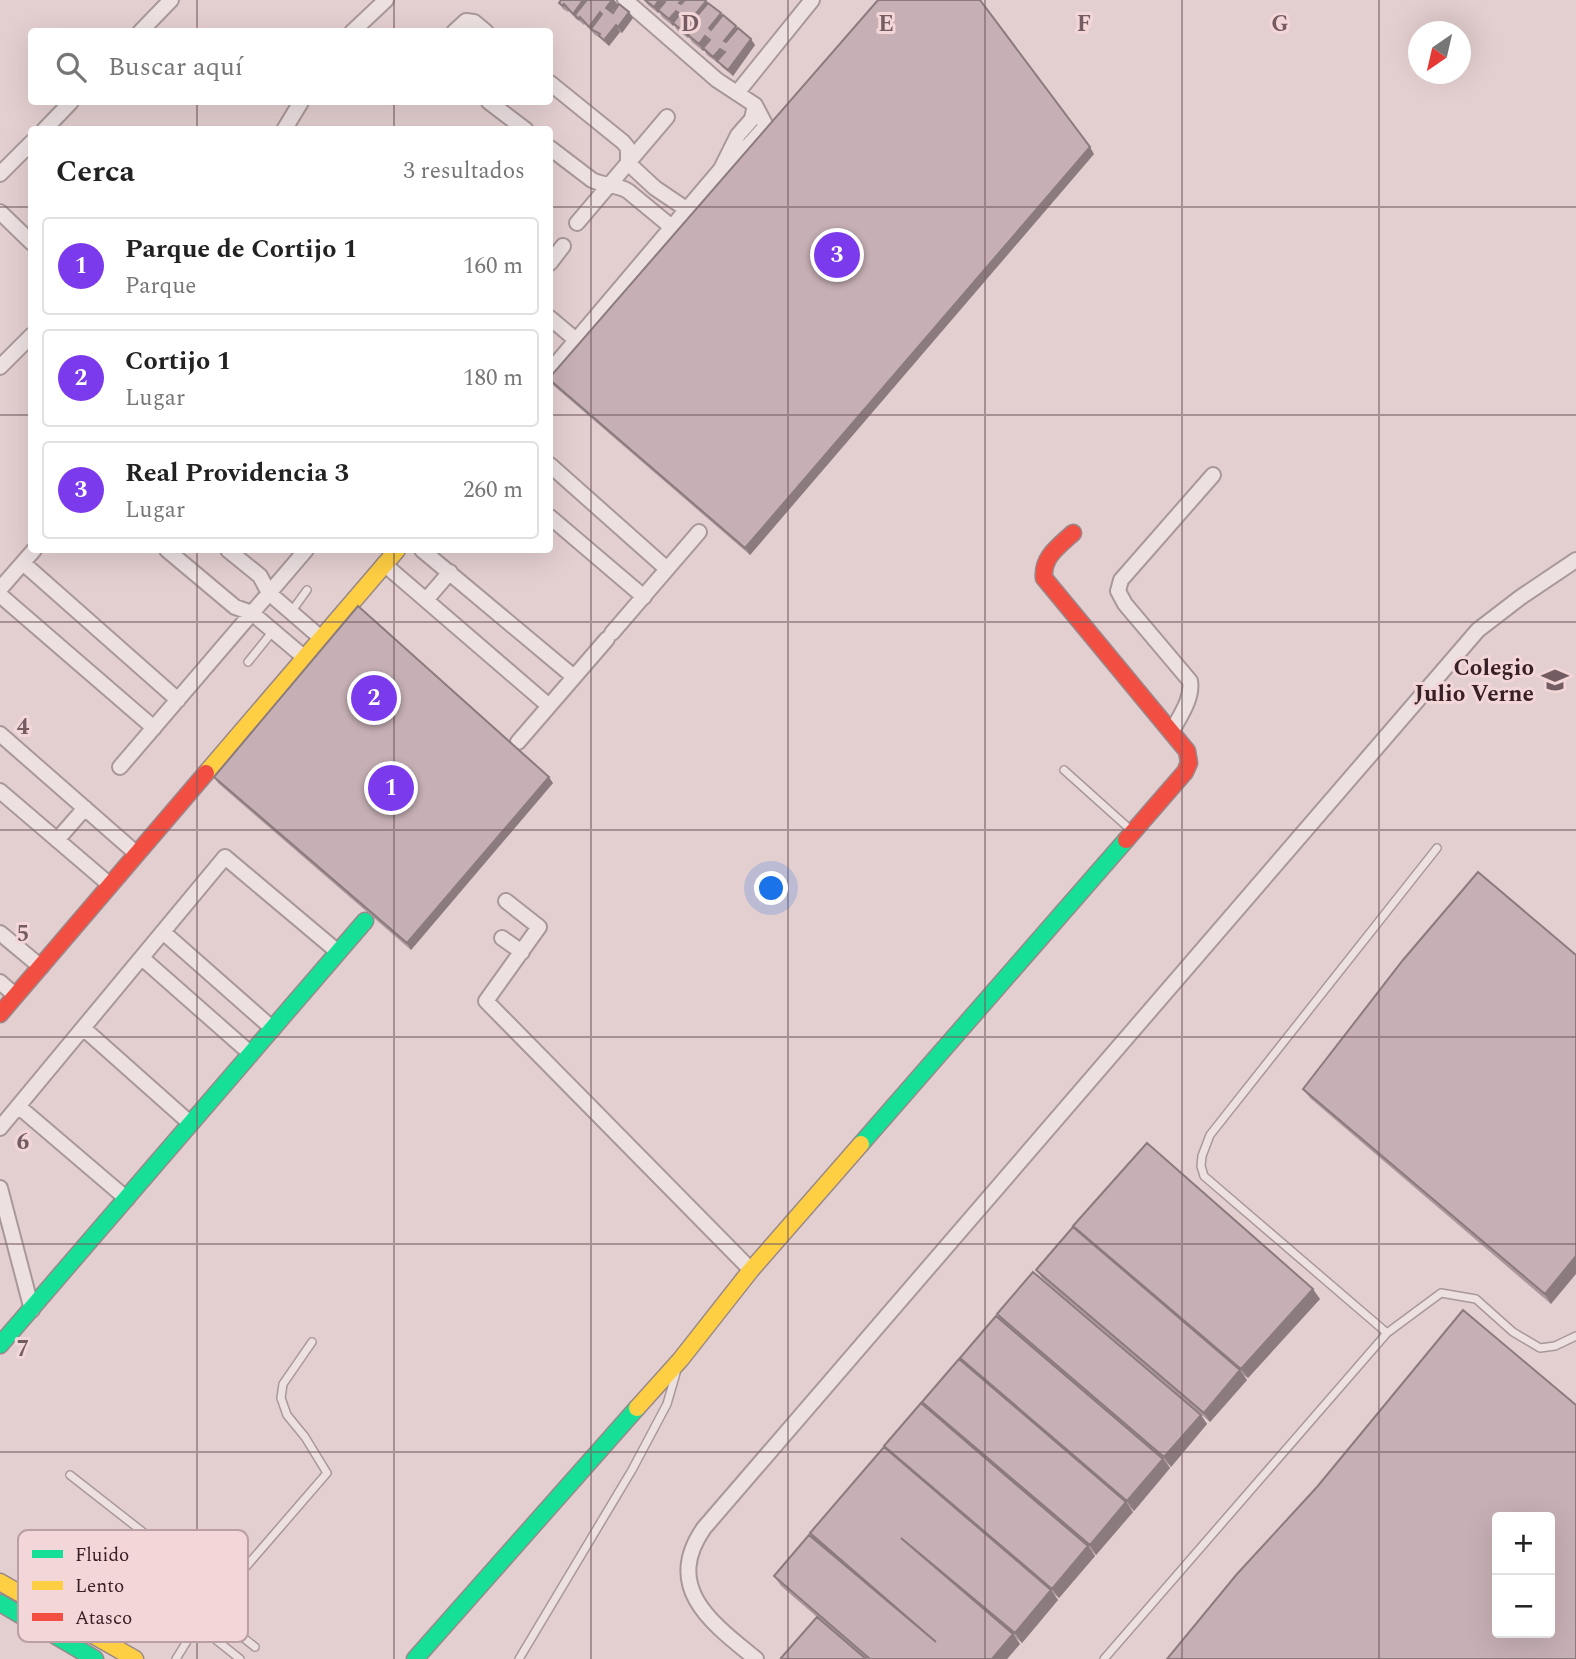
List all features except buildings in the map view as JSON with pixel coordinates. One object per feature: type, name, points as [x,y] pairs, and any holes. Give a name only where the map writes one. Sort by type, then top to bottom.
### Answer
[{"type":"street","points":[[144,28],[171,0]]},
{"type":"street","points":[[356,28],[386,0]]},
{"type":"street","points":[[553,361],[576,341],[721,169],[738,135],[752,119],[755,105],[717,80],[625,0]]},
{"type":"street","points":[[737,93],[804,3]]},
{"type":"street","points":[[458,28],[466,21],[474,22],[481,28]]},
{"type":"street","points":[[553,85],[623,142],[628,148],[628,163],[655,188],[705,223]]},
{"type":"street","points":[[48,126],[68,105]]},
{"type":"street","points":[[286,126],[299,105]]},
{"type":"street","points":[[493,105],[521,126]]},
{"type":"street","points":[[577,223],[667,117]]},
{"type":"street","points":[[0,174],[28,146]]},
{"type":"street","points":[[553,150],[599,184],[618,185],[628,191],[690,243]]},
{"type":"street","points":[[0,212],[28,239]]},
{"type":"street","points":[[553,259],[563,246]]},
{"type":"street","points":[[553,321],[576,341]]},
{"type":"street","points":[[0,367],[28,340]]},
{"type":"street","points":[[553,468],[667,569]]},
{"type":"street","points":[[1172,731],[1189,697],[1190,681],[1125,604],[1118,591],[1121,580],[1213,475]]},
{"type":"street","points":[[553,520],[644,597]]},
{"type":"street","points":[[518,743],[699,532]]},
{"type":"street","points":[[415,1659],[681,1359],[751,1270],[1185,772],[1189,763],[1187,751],[1044,578],[1042,570],[1045,559],[1073,533]]},
{"type":"street","points":[[0,589],[31,553]]},
{"type":"street","points":[[171,553],[235,607],[252,613],[305,658]]},
{"type":"street","points":[[232,553],[260,576],[269,593],[321,638]]},
{"type":"street","points":[[120,767],[303,553]]},
{"type":"street","points":[[0,1014],[137,854],[290,685],[305,658],[394,553]]},
{"type":"street","points":[[426,553],[574,677]]},
{"type":"street","points":[[756,1659],[706,1618],[694,1596],[689,1580],[692,1553],[704,1528],[1478,630],[1576,560]]},
{"type":"street","points":[[23,563],[178,700]]},
{"type":"street","points":[[384,564],[550,706]]},
{"type":"street","points":[[426,600],[450,572]]},
{"type":"street","points":[[0,595],[154,728]]},
{"type":"street","points":[[0,734],[137,854]]},
{"type":"street","points":[[0,791],[110,886]]},
{"type":"street","points":[[57,840],[85,808]]},
{"type":"street","points":[[0,1128],[226,857],[338,953]]},
{"type":"street","points":[[506,901],[539,927],[486,1001],[751,1270]]},
{"type":"street","points":[[0,1345],[365,921]]},
{"type":"street","points":[[163,932],[273,1029]]},
{"type":"street","points":[[0,933],[41,967]]},
{"type":"street","points":[[502,938],[522,952]]},
{"type":"street","points":[[142,958],[251,1054]]},
{"type":"street","points":[[0,982],[16,996]]},
{"type":"street","points":[[83,1028],[191,1124]]},
{"type":"street","points":[[18,1106],[127,1199]]},
{"type":"street","points":[[0,1188],[32,1310]]},
{"type":"street","points":[[0,1582],[18,1592]]},
{"type":"street","points":[[0,1603],[18,1614]]},
{"type":"street","points":[[66,1642],[95,1659]]},
{"type":"street","points":[[105,1642],[135,1659]]},
{"type":"lane","points":[[290,612],[307,590]]},
{"type":"lane","points":[[248,662],[273,631]]},
{"type":"lane","points":[[1064,770],[1133,831]]},
{"type":"lane","points":[[1387,1333],[1205,1176],[1201,1166],[1210,1135],[1437,848]]},
{"type":"lane","points":[[1104,1659],[1387,1333],[1441,1293],[1476,1299],[1513,1332],[1540,1348],[1555,1346],[1576,1336]]},
{"type":"lane","points":[[248,1564],[327,1472],[287,1415],[281,1398],[283,1384],[312,1342]]},
{"type":"lane","points":[[519,1659],[632,1470],[667,1404],[681,1359]]},
{"type":"lane","points":[[70,1475],[140,1530]]},
{"type":"lane","points":[[248,1641],[255,1647]]},
{"type":"lane","points":[[176,1659],[186,1642]]},
{"type":"lane","points":[[219,1642],[240,1659]]},
{"type":"traffic: fast","points":[[861,1144],[1126,840]]},
{"type":"traffic: fast","points":[[0,1345],[365,921]]},
{"type":"traffic: fast","points":[[415,1659],[637,1408]]},
{"type":"traffic: fast","points":[[0,1603],[18,1614]]},
{"type":"traffic: fast","points":[[66,1642],[95,1659]]},
{"type":"traffic: slow","points":[[206,773],[394,553]]},
{"type":"traffic: slow","points":[[637,1408],[681,1359],[751,1270],[861,1144]]},
{"type":"traffic: slow","points":[[0,1582],[18,1592]]},
{"type":"traffic: slow","points":[[105,1642],[135,1659]]},
{"type":"traffic: jam","points":[[1073,533],[1049,558],[1044,578],[1187,751],[1189,763],[1185,772],[1126,840]]},
{"type":"traffic: jam","points":[[0,1014],[206,773]]},
{"type":"place","name":"Real Providencia 3","points":[[837,255]]},
{"type":"place","name":"Colegio Julio Verne","points":[[1555,680]]},
{"type":"place","name":"Cortijo 1","points":[[374,698]]},
{"type":"place","name":"Parque de Cortijo 1","points":[[391,788]]}]
